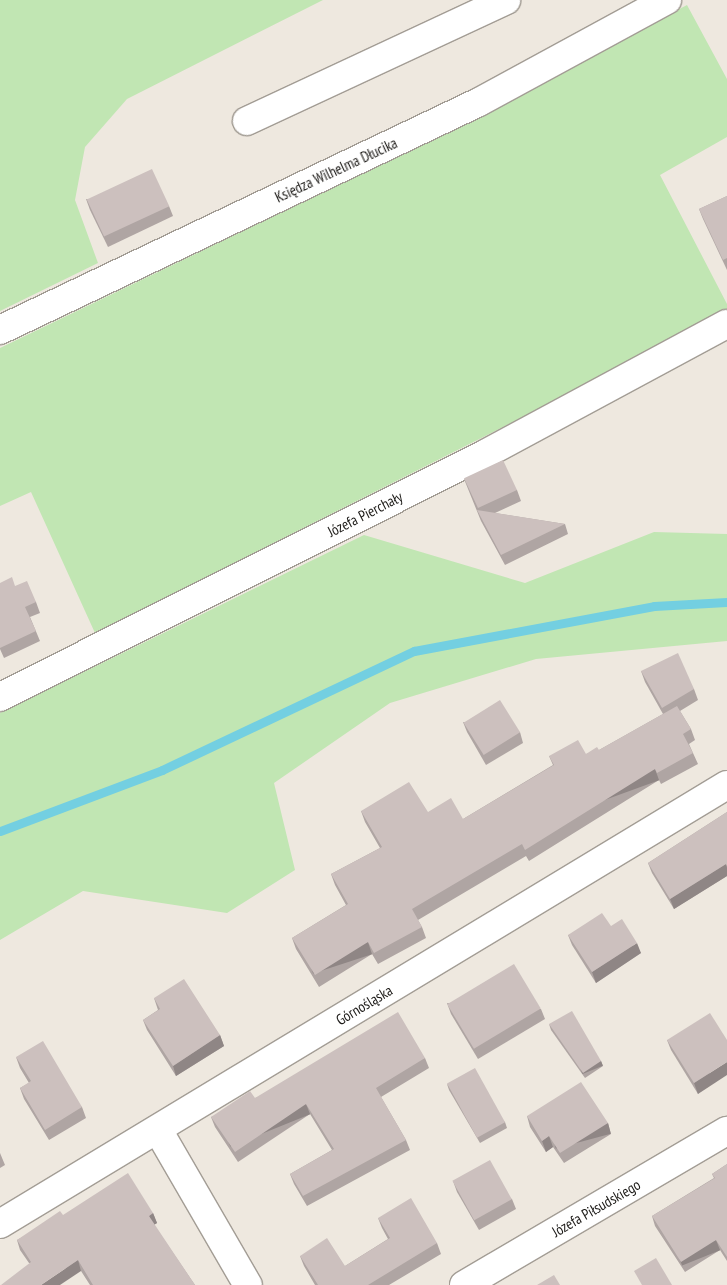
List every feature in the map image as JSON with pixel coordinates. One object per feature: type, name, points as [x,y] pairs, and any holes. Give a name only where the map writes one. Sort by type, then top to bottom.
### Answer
[{"type":"street","points":[[247,120],[506,0]]},
{"type":"street","name":"Księdza Wilhelma Dłucika","points":[[0,330],[480,102],[667,0]]},
{"type":"street","name":"Józefa Pierchały","points":[[0,697],[478,458],[727,324]]},
{"type":"street","name":"Górnośląska","points":[[0,1224],[727,785]]},
{"type":"street","points":[[158,1130],[248,1285]]},
{"type":"street","name":"Józefa Piłsudskiego","points":[[464,1285],[727,1131]]},
{"type":"green space","points":[[0,0],[323,0],[127,99],[85,147],[75,200],[98,263],[0,311]]},
{"type":"green space","points":[[687,5],[727,79],[727,137],[660,175],[727,304],[727,314],[95,633],[31,492],[0,506],[0,348],[422,145]]},
{"type":"green space","points":[[654,532],[727,534],[727,641],[536,659],[390,703],[274,783],[295,870],[227,913],[83,891],[0,940],[0,713],[364,535],[525,583]]},
{"type":"building","points":[[152,169],[169,206],[104,237],[87,199]]},
{"type":"building","points":[[727,196],[727,258],[723,260],[699,209]]},
{"type":"building","points":[[503,460],[517,490],[478,508],[464,478]]},
{"type":"building","points":[[477,510],[565,524],[501,555]]},
{"type":"building","points":[[12,577],[15,586],[27,581],[36,602],[25,607],[36,631],[0,648],[0,583]]},
{"type":"building","points":[[678,653],[694,689],[662,708],[641,671]]},
{"type":"building","points":[[500,700],[520,732],[484,755],[464,723]]},
{"type":"building","points":[[677,706],[691,729],[683,734],[693,753],[657,773],[655,769],[525,850],[522,844],[412,909],[422,927],[374,953],[368,942],[315,975],[292,938],[348,904],[331,874],[382,847],[361,811],[409,782],[428,812],[451,798],[463,819],[554,765],[549,756],[578,740],[586,754],[597,747],[599,750]]},
{"type":"building","points":[[727,812],[727,866],[726,864],[670,899],[648,863]]},
{"type":"building","points":[[602,913],[611,926],[622,919],[637,943],[592,972],[568,935]]},
{"type":"building","points":[[514,964],[541,1009],[474,1049],[447,1004]]},
{"type":"building","points":[[184,979],[220,1035],[173,1066],[143,1020],[160,1009],[154,998]]},
{"type":"building","points":[[572,1011],[601,1061],[583,1073],[549,1024]]},
{"type":"building","points":[[398,1012],[425,1058],[376,1088],[406,1140],[303,1196],[290,1174],[334,1149],[306,1104],[235,1152],[211,1117],[250,1091],[255,1098]]},
{"type":"building","points":[[710,1013],[727,1040],[727,1062],[694,1083],[667,1040]]},
{"type":"building","points":[[43,1041],[82,1107],[45,1130],[20,1088],[31,1081],[16,1057]]},
{"type":"building","points":[[475,1068],[505,1122],[477,1138],[447,1084]]},
{"type":"building","points":[[581,1082],[608,1123],[560,1153],[549,1136],[542,1141],[527,1116]]},
{"type":"building","points":[[490,1160],[512,1199],[474,1220],[452,1181]]},
{"type":"building","points":[[727,1164],[727,1257],[716,1240],[681,1262],[652,1216],[715,1178],[712,1174]]},
{"type":"building","points":[[128,1173],[153,1213],[149,1216],[195,1285],[93,1285],[78,1260],[41,1285],[1,1285],[31,1262],[17,1240],[60,1211],[63,1215]]},
{"type":"building","points":[[411,1198],[437,1243],[368,1285],[318,1285],[300,1256],[327,1238],[345,1266],[390,1238],[378,1218]]},
{"type":"building","points":[[656,1258],[672,1285],[642,1285],[634,1271]]},
{"type":"building","points":[[554,1275],[560,1285],[537,1285]]},
{"type":"waterway","points":[[0,831],[162,770],[414,651],[654,606],[727,602]]}]
